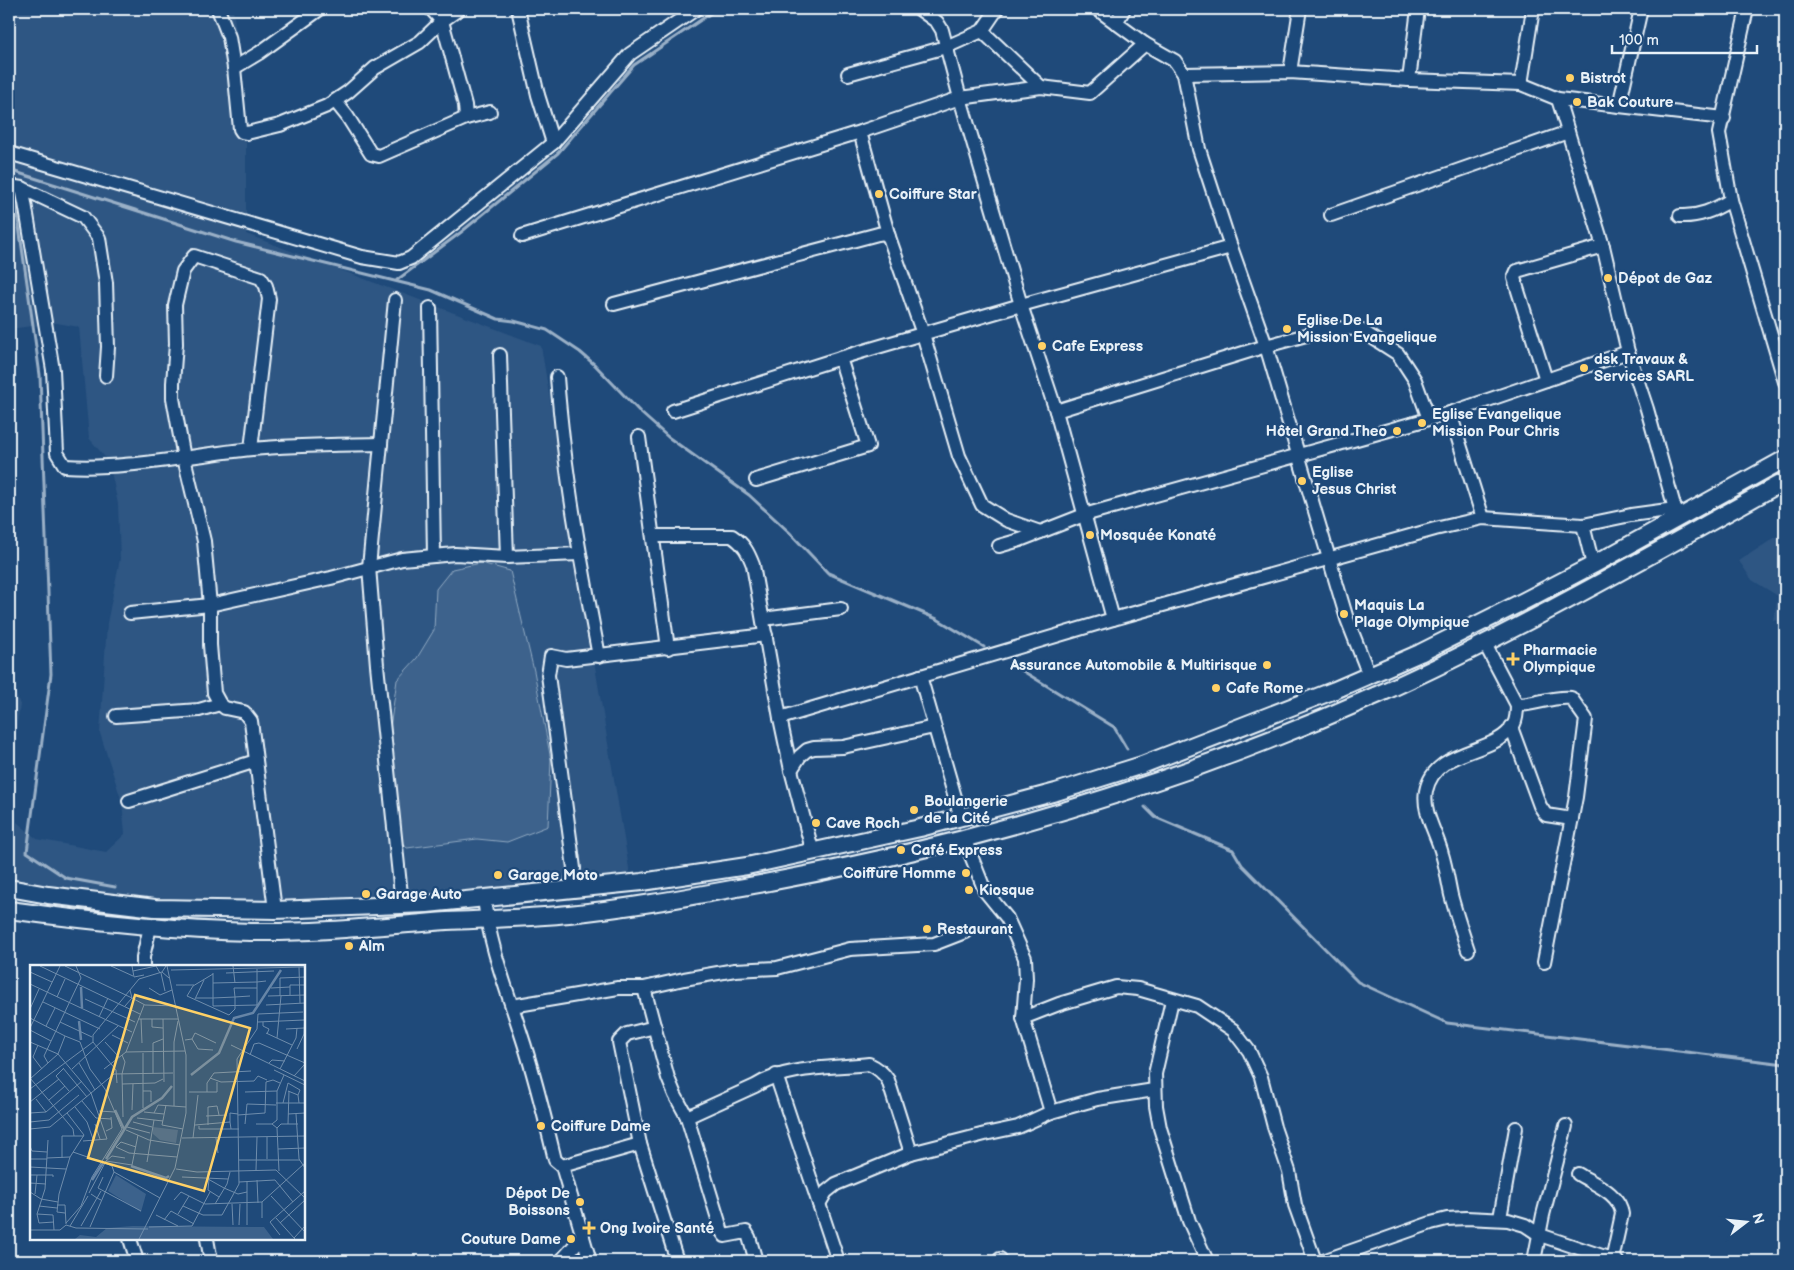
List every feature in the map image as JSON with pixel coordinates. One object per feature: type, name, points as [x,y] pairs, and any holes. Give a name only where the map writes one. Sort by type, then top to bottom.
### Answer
[{"type":"main road","points":[[9,888],[48,895],[156,908],[275,910],[484,898],[642,882],[747,866],[813,853],[961,818],[1056,792],[1142,765],[1246,726],[1420,653],[1594,565],[1678,513],[1785,459]]},
{"type":"main road","points":[[9,910],[150,927],[255,932],[303,931],[569,914],[709,893],[824,872],[911,853],[1070,809],[1147,784],[1255,745],[1377,695],[1485,644],[1618,574],[1785,481]]},
{"type":"street","points":[[218,9],[229,37],[239,124],[240,129],[244,133],[280,125],[321,110],[335,102],[375,68],[420,42],[442,21],[459,9]]},
{"type":"street","points":[[234,68],[259,53],[320,9]]},
{"type":"street","points":[[431,9],[442,21],[465,105],[466,118]]},
{"type":"street","points":[[518,9],[538,95],[552,143]]},
{"type":"street","points":[[9,153],[362,257],[399,263],[411,258],[552,143],[630,54],[696,9]]},
{"type":"street","points":[[919,9],[937,22],[942,30],[960,98],[1021,304],[1056,411],[1112,619]]},
{"type":"street","points":[[848,74],[946,47],[982,31],[997,9]]},
{"type":"street","points":[[1096,9],[1145,44],[1175,61],[1184,74],[1199,149],[1266,346],[1347,619],[1369,675]]},
{"type":"street","points":[[1116,22],[1124,9]]},
{"type":"street","points":[[1290,72],[1300,9]]},
{"type":"street","points":[[1409,80],[1418,9]]},
{"type":"street","points":[[1521,84],[1533,9]]},
{"type":"street","points":[[1619,106],[1641,9]]},
{"type":"street","points":[[1747,9],[1724,118],[1719,133],[1731,200],[1785,382]]},
{"type":"street","points":[[982,31],[1041,87]]},
{"type":"street","points":[[522,236],[860,132],[960,98],[1041,87],[1090,93],[1145,44]]},
{"type":"street","points":[[1184,74],[1290,72],[1409,80],[1521,84],[1558,99],[1724,118]]},
{"type":"street","points":[[780,718],[1112,619],[1435,529],[1483,518],[1582,525],[1630,515],[1678,513],[1628,352],[1603,246],[1558,99]]},
{"type":"street","points":[[335,102],[347,116],[372,154],[379,156],[466,118],[490,112]]},
{"type":"street","points":[[860,132],[889,236],[923,334],[959,456],[982,505],[1006,520],[1040,532]]},
{"type":"street","points":[[1331,215],[1568,132]]},
{"type":"street","points":[[9,186],[22,188],[83,217],[99,238],[106,283],[108,348],[106,376]]},
{"type":"street","points":[[22,188],[53,370],[56,453],[66,466],[90,467],[252,449],[312,445],[381,444]]},
{"type":"street","points":[[1680,216],[1693,216],[1714,210],[1731,200]]},
{"type":"street","points":[[614,304],[878,234],[884,233],[889,236]]},
{"type":"street","points":[[1546,380],[1514,278],[1517,270],[1603,246]]},
{"type":"street","points":[[672,412],[840,358],[1021,304],[1231,247]]},
{"type":"street","points":[[252,449],[269,299],[266,286],[261,278],[194,256],[183,271],[175,305],[176,344],[173,398],[184,458],[204,542],[210,605],[210,645],[214,693],[220,704],[225,708],[244,712],[251,721],[275,910]]},
{"type":"street","points":[[395,300],[369,567],[377,665],[402,904]]},
{"type":"street","points":[[430,308],[434,556]]},
{"type":"street","points":[[1056,411],[1266,346],[1332,328],[1359,329],[1398,354],[1415,380],[1429,419]]},
{"type":"street","points":[[999,546],[1084,515],[1450,413],[1628,352]]},
{"type":"street","points":[[500,355],[507,557]]},
{"type":"street","points":[[756,480],[868,446],[840,358]]},
{"type":"street","points":[[557,377],[561,425],[579,554],[599,656]]},
{"type":"street","points":[[1450,413],[1483,518]]},
{"type":"street","points":[[639,437],[668,648]]},
{"type":"street","points":[[1582,525],[1594,565]]},
{"type":"street","points":[[654,536],[732,536],[742,542],[748,552],[753,565],[764,619],[780,718],[791,770],[813,853]]},
{"type":"street","points":[[130,613],[210,605],[332,578],[402,559],[473,554],[507,557],[579,554]]},
{"type":"street","points":[[764,619],[841,608]]},
{"type":"street","points":[[571,889],[574,868],[548,675],[551,656],[566,660],[766,635]]},
{"type":"street","points":[[1468,950],[1451,895],[1442,852],[1428,815],[1426,794],[1429,780],[1440,766],[1496,740],[1511,728],[1516,716],[1517,705],[1485,644]]},
{"type":"street","points":[[920,676],[961,818]]},
{"type":"street","points":[[1517,705],[1527,705],[1560,697],[1571,698],[1586,719],[1572,819],[1544,962]]},
{"type":"street","points":[[116,716],[200,710],[220,704]]},
{"type":"street","points":[[791,770],[800,756],[807,750],[843,747],[934,727]]},
{"type":"street","points":[[1511,728],[1540,806],[1546,816],[1572,819]]},
{"type":"street","points":[[129,801],[256,761]]},
{"type":"street","points":[[964,838],[986,891],[1007,918],[1025,958],[1026,978],[1023,1018],[1051,1112]]},
{"type":"street","points":[[484,898],[487,919],[538,1087],[555,1160],[562,1166],[590,1261]]},
{"type":"street","points":[[143,965],[150,927]]},
{"type":"street","points":[[512,1006],[618,988],[644,988],[684,978],[735,970],[777,968],[850,948],[934,944],[965,932]]},
{"type":"street","points":[[1023,1018],[1059,1004],[1116,987],[1138,989],[1197,1006],[1233,1030],[1249,1051],[1261,1076],[1274,1128],[1290,1170],[1295,1205],[1315,1261]]},
{"type":"street","points":[[644,988],[668,1078],[687,1117],[722,1232],[724,1236],[746,1232],[750,1237],[756,1261]]},
{"type":"street","points":[[1172,1000],[1155,1074],[1156,1106],[1163,1137],[1189,1221],[1207,1261]]},
{"type":"street","points":[[655,1027],[627,1034],[619,1042],[640,1144],[677,1261]]},
{"type":"street","points":[[687,1117],[776,1075],[869,1064],[884,1074],[888,1080],[911,1153]]},
{"type":"street","points":[[776,1075],[838,1261]]},
{"type":"street","points":[[819,1204],[826,1192],[836,1184],[911,1153],[1018,1127],[1051,1112],[1097,1098],[1154,1090]]},
{"type":"street","points":[[1534,1261],[1566,1126]]},
{"type":"street","points":[[1500,1218],[1516,1128]]},
{"type":"street","points":[[562,1166],[640,1144]]},
{"type":"street","points":[[1323,1261],[1398,1234],[1447,1219],[1500,1218],[1525,1225],[1540,1235],[1614,1260],[1622,1207],[1612,1194],[1578,1174]]},
{"type":"street","points":[[561,1261],[583,1236]]},
{"type":"street","points":[[130,1240],[137,1261]]},
{"type":"street","points":[[207,1240],[211,1261]]},
{"type":"shaded area","points":[[9,9],[233,9],[246,107],[246,234],[541,346],[631,880],[483,899],[159,906],[9,900],[9,799],[11,817],[37,839],[106,852],[125,834],[122,802],[100,733],[107,623],[120,559],[118,504],[109,462],[89,438],[79,327],[57,323],[9,329]],"holes":[[[510,571],[534,671],[551,760],[507,842],[477,839],[407,848],[397,680],[417,658],[434,630]]]},
{"type":"shaded area","points":[[1785,531],[1785,622],[1773,620],[1778,596],[1752,580],[1739,561]]},
{"type":"shaded area","points":[[481,563],[510,571],[534,671],[551,760],[548,826],[507,842],[477,839],[407,848],[394,833],[389,735],[397,680],[417,658],[434,630],[436,589],[452,569]]},
{"type":"shaded area","points":[[9,675],[20,705],[9,773]]},
{"type":"waterway","points":[[397,280],[460,233],[558,153],[634,65],[717,9]]},
{"type":"waterway","points":[[9,170],[236,242],[431,290],[498,319],[514,321],[547,330],[580,352],[595,365],[641,413],[668,437],[749,495],[789,532],[828,573],[937,619],[984,647]]},
{"type":"waterway","points":[[14,191],[40,375],[51,674],[27,852],[66,878],[115,887]]},
{"type":"waterway","points":[[1013,665],[1114,727],[1127,749]]},
{"type":"waterway","points":[[1145,807],[1155,817],[1233,850],[1242,865],[1358,982],[1447,1023],[1785,1064]]},
{"type":"place","name":"Bistrot","points":[[1570,78]]},
{"type":"place","name":"Bak Couture","points":[[1577,102]]},
{"type":"place","name":"Coiffure Star","points":[[879,194]]},
{"type":"place","name":"Dépot de Gaz","points":[[1608,278]]},
{"type":"place","name":"Eglise De La Mission Evangelique","points":[[1287,329]]},
{"type":"place","name":"Cafe Express","points":[[1042,346]]},
{"type":"place","name":"dsk Travaux & Services SARL","points":[[1584,368]]},
{"type":"place","name":"Eglise Evangelique Mission Pour Chris","points":[[1422,423]]},
{"type":"place","name":"Hôtel Grand Theo","points":[[1397,431]]},
{"type":"place","name":"Eglise Jesus Christ","points":[[1302,481]]},
{"type":"place","name":"Mosquée Konaté","points":[[1090,535]]},
{"type":"place","name":"Maquis La Plage Olympique","points":[[1344,614]]},
{"type":"place","name":"Pharmacie Olympique","points":[[1513,659]]},
{"type":"place","name":"Assurance Automobile & Multirisque","points":[[1267,665]]},
{"type":"place","name":"Cafe Rome","points":[[1216,688]]},
{"type":"place","name":"Boulangerie de la Cité","points":[[914,810]]},
{"type":"place","name":"Cave Roch","points":[[816,823]]},
{"type":"place","name":"Café Express","points":[[901,850]]},
{"type":"place","name":"Coiffure Homme","points":[[966,873]]},
{"type":"place","name":"Garage Moto","points":[[498,875]]},
{"type":"place","name":"Kiosque","points":[[969,890]]},
{"type":"place","name":"Garage Auto","points":[[366,894]]},
{"type":"place","name":"Restaurant","points":[[927,929]]},
{"type":"place","name":"Alm","points":[[349,946]]},
{"type":"place","name":"Coiffure Dame","points":[[541,1126]]},
{"type":"place","name":"Dépot De Boissons","points":[[580,1202]]},
{"type":"place","name":"Ong Ivoire Santé","points":[[589,1228]]},
{"type":"place","name":"Couture Dame","points":[[571,1239]]}]
